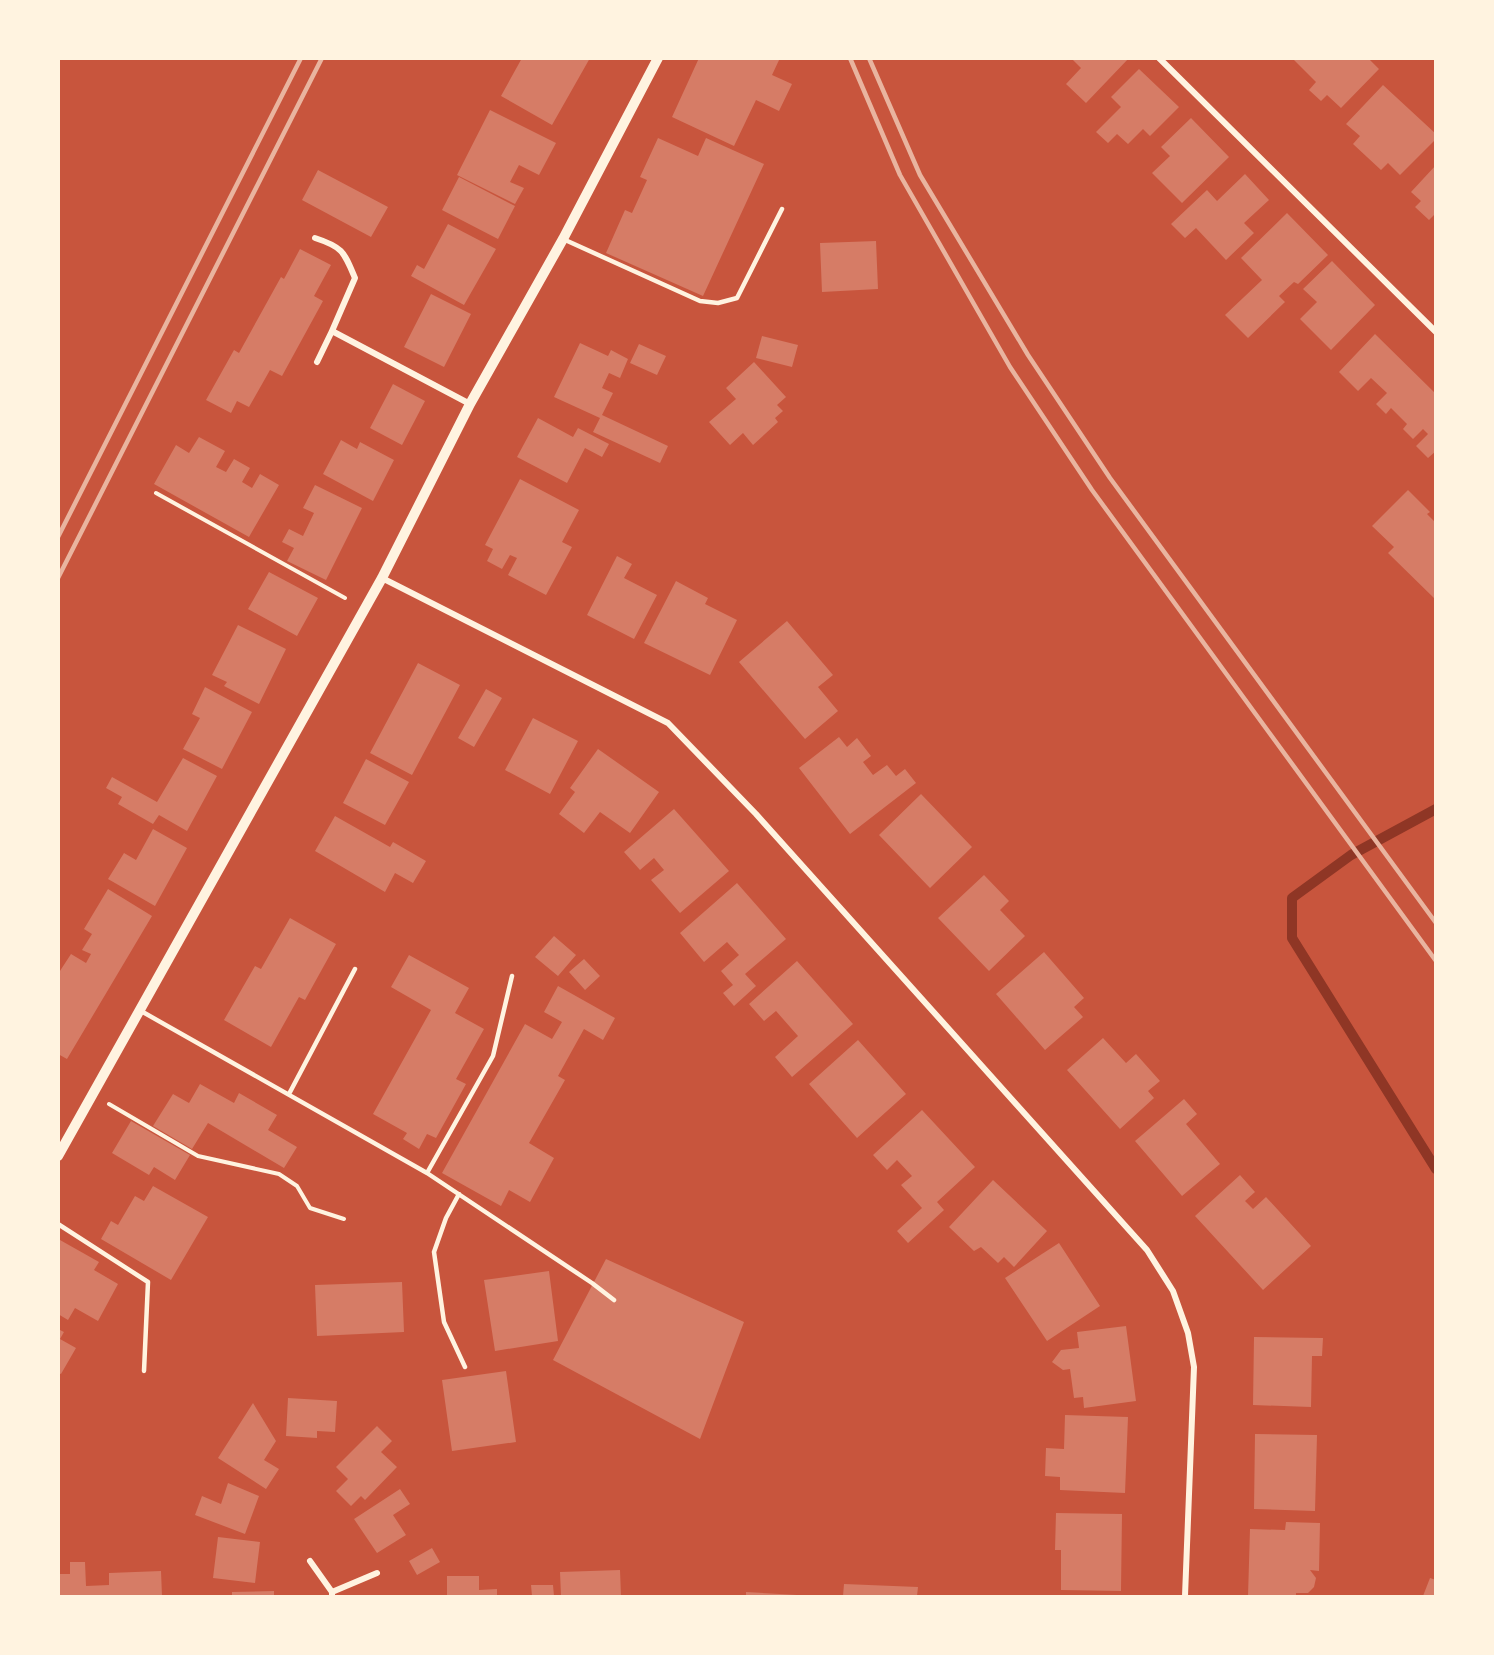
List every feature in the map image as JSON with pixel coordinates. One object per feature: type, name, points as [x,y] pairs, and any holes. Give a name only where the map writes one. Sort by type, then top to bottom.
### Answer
[{"type":"street","points":[[58,1156],[382,578],[470,404],[563,239],[658,58]]},
{"type":"street","points":[[1159,58],[1436,332]]},
{"type":"street","points":[[315,238],[330,243],[344,253],[355,278],[317,362]]},
{"type":"street","points":[[332,331],[470,404]]},
{"type":"street","points":[[382,578],[668,723],[756,814],[1147,1250],[1173,1291],[1188,1333],[1194,1367],[1185,1596]]},
{"type":"street","points":[[310,1561],[332,1594],[377,1573]]},
{"type":"lane","points":[[563,239],[700,302],[718,303],[736,298],[782,209]]},
{"type":"lane","points":[[289,1094],[355,969]]},
{"type":"lane","points":[[427,1173],[493,1056],[512,976]]},
{"type":"lane","points":[[141,1011],[427,1173],[614,1300]]},
{"type":"lane","points":[[459,1194],[446,1218],[434,1252],[444,1322],[465,1367]]},
{"type":"lane","points":[[58,1224],[148,1282],[144,1371]]},
{"type":"path","points":[[156,493],[364,609]]},
{"type":"path","points":[[93,1095],[198,1156],[279,1174],[297,1186],[310,1208],[344,1220]]},
{"type":"building","points":[[522,58],[590,58],[552,125],[501,96]]},
{"type":"building","points":[[699,58],[780,58],[772,75],[792,84],[779,111],[756,100],[734,146],[672,117]]},
{"type":"building","points":[[1071,58],[1129,58],[1086,103],[1066,84],[1081,68]]},
{"type":"building","points":[[1292,58],[1368,58],[1379,69],[1341,108],[1327,95],[1321,101],[1309,90],[1316,82]]},
{"type":"building","points":[[1139,69],[1179,107],[1150,136],[1143,129],[1128,144],[1117,134],[1108,143],[1096,132],[1121,107],[1111,97]]},
{"type":"building","points":[[1383,85],[1436,134],[1436,139],[1400,175],[1388,163],[1381,170],[1353,144],[1360,136],[1346,124]]},
{"type":"building","points":[[490,110],[556,143],[539,175],[519,165],[510,182],[524,188],[515,204],[457,175]]},
{"type":"building","points":[[1191,118],[1229,157],[1182,203],[1152,173],[1170,156],[1161,147]]},
{"type":"building","points":[[658,138],[698,156],[706,138],[764,164],[703,296],[606,253],[625,210],[632,213],[647,180],[640,177]]},
{"type":"building","points":[[1436,165],[1436,217],[1434,215],[1429,220],[1415,207],[1421,201],[1411,192]]},
{"type":"building","points":[[318,170],[388,207],[371,237],[302,200]]},
{"type":"building","points":[[1245,174],[1269,200],[1244,223],[1254,233],[1226,260],[1196,228],[1185,238],[1171,224],[1207,190],[1217,201]]},
{"type":"building","points":[[459,177],[515,206],[498,239],[442,210]]},
{"type":"building","points":[[1287,213],[1328,255],[1298,284],[1294,282],[1279,296],[1285,302],[1248,338],[1225,315],[1262,280],[1241,258]]},
{"type":"building","points":[[448,224],[496,249],[464,305],[411,276],[417,265],[424,269]]},
{"type":"building","points":[[876,241],[878,289],[822,292],[820,243]]},
{"type":"building","points":[[300,249],[331,265],[314,296],[323,301],[282,376],[270,370],[249,407],[237,401],[231,413],[206,400],[234,350],[239,353],[281,277],[284,279]]},
{"type":"building","points":[[1332,261],[1375,305],[1331,350],[1300,319],[1317,302],[1303,289]]},
{"type":"building","points":[[431,294],[471,314],[444,367],[404,347]]},
{"type":"building","points":[[1375,334],[1436,394],[1436,451],[1428,458],[1416,446],[1428,434],[1423,429],[1413,439],[1403,429],[1407,424],[1391,408],[1386,414],[1376,404],[1387,393],[1371,378],[1358,391],[1339,372]]},
{"type":"building","points":[[762,336],[798,345],[792,367],[756,358]]},
{"type":"building","points":[[580,343],[608,356],[611,350],[628,359],[620,378],[609,373],[602,388],[613,393],[602,415],[668,446],[660,463],[593,432],[600,418],[554,397]]},
{"type":"building","points":[[639,344],[666,356],[657,375],[630,363]]},
{"type":"building","points":[[754,362],[786,397],[777,405],[783,411],[775,418],[778,422],[753,445],[743,433],[730,445],[709,422],[736,399],[726,388]]},
{"type":"building","points":[[393,384],[425,401],[402,445],[370,428]]},
{"type":"building","points":[[538,418],[573,437],[578,428],[609,444],[602,457],[585,448],[567,483],[517,457]]},
{"type":"building","points":[[199,437],[225,451],[216,467],[226,472],[234,459],[250,468],[242,482],[252,488],[260,474],[279,485],[249,537],[154,484],[176,445],[189,453]]},
{"type":"building","points":[[341,440],[357,449],[360,442],[394,460],[373,501],[323,474]]},
{"type":"building","points":[[520,479],[579,510],[562,542],[572,547],[546,595],[508,575],[517,558],[510,555],[502,569],[487,561],[493,549],[485,545]]},
{"type":"building","points":[[315,485],[362,508],[326,580],[287,561],[294,548],[282,542],[289,529],[303,536],[314,513],[303,508]]},
{"type":"building","points":[[1408,490],[1430,512],[1427,514],[1436,523],[1436,600],[1388,553],[1394,547],[1372,526]]},
{"type":"building","points":[[617,556],[632,564],[624,578],[657,595],[634,639],[587,615]]},
{"type":"building","points":[[269,572],[318,598],[297,636],[248,609]]},
{"type":"building","points":[[676,581],[708,598],[705,604],[737,620],[710,675],[644,643]]},
{"type":"building","points":[[787,621],[833,675],[818,687],[838,711],[805,739],[739,662]]},
{"type":"building","points":[[238,625],[286,649],[259,704],[224,686],[227,682],[212,675]]},
{"type":"building","points":[[418,663],[460,685],[412,775],[370,753]]},
{"type":"building","points":[[205,687],[252,712],[222,769],[183,749],[200,718],[192,714]]},
{"type":"building","points":[[486,689],[502,698],[474,747],[458,738]]},
{"type":"building","points":[[533,718],[578,741],[550,794],[505,770]]},
{"type":"building","points":[[839,737],[847,747],[857,738],[871,756],[863,762],[873,775],[887,765],[896,776],[905,769],[916,783],[850,834],[799,768]]},
{"type":"building","points":[[598,749],[659,792],[630,833],[600,812],[584,833],[559,814],[575,792],[570,788]]},
{"type":"building","points":[[183,758],[217,776],[187,831],[159,815],[153,824],[118,804],[122,797],[106,788],[112,777],[157,802]]},
{"type":"building","points":[[366,759],[409,782],[385,825],[343,803]]},
{"type":"building","points":[[921,794],[972,847],[930,888],[879,835]]},
{"type":"building","points":[[674,809],[729,871],[680,913],[651,880],[664,870],[654,858],[640,870],[624,852]]},
{"type":"building","points":[[335,816],[390,847],[393,842],[426,861],[413,883],[395,873],[385,892],[315,851]]},
{"type":"building","points":[[153,829],[187,848],[155,906],[108,879],[124,853],[136,860]]},
{"type":"building","points":[[984,875],[1009,901],[1000,910],[1025,936],[989,971],[938,918]]},
{"type":"building","points":[[737,883],[786,939],[745,974],[756,986],[734,1006],[723,993],[733,985],[721,971],[739,955],[727,942],[704,962],[680,933]]},
{"type":"building","points":[[108,889],[152,916],[67,1059],[58,1054],[58,974],[71,954],[86,963],[91,954],[82,950],[92,934],[84,929]]},
{"type":"building","points":[[290,918],[336,944],[305,1000],[299,997],[271,1047],[224,1020],[255,966],[261,969]]},
{"type":"building","points":[[554,936],[576,955],[558,976],[535,957]]},
{"type":"building","points":[[1044,952],[1084,998],[1074,1007],[1083,1017],[1045,1050],[996,994]]},
{"type":"building","points":[[409,955],[469,988],[455,1013],[484,1029],[456,1079],[466,1084],[436,1138],[427,1134],[419,1149],[403,1139],[407,1133],[373,1114],[431,1010],[391,987]]},
{"type":"building","points":[[584,959],[600,976],[585,990],[569,972]]},
{"type":"building","points":[[797,961],[853,1024],[792,1077],[775,1057],[798,1036],[776,1011],[764,1021],[749,1004]]},
{"type":"building","points":[[558,986],[615,1018],[603,1040],[584,1029],[558,1076],[565,1080],[529,1143],[554,1158],[530,1202],[509,1190],[501,1206],[442,1173],[525,1024],[552,1039],[562,1022],[544,1012]]},
{"type":"building","points":[[1103,1038],[1126,1063],[1136,1054],[1160,1081],[1148,1091],[1154,1098],[1120,1129],[1067,1070]]},
{"type":"building","points":[[858,1040],[906,1094],[857,1138],[809,1084]]},
{"type":"building","points":[[200,1084],[234,1103],[239,1093],[277,1115],[268,1130],[297,1147],[284,1168],[208,1123],[192,1149],[153,1126],[173,1094],[189,1103]]},
{"type":"building","points":[[1184,1099],[1197,1114],[1186,1124],[1220,1164],[1182,1196],[1135,1141]]},
{"type":"building","points":[[922,1110],[975,1167],[937,1202],[944,1210],[908,1243],[897,1231],[922,1208],[901,1185],[912,1176],[897,1160],[887,1170],[873,1155]]},
{"type":"building","points":[[131,1121],[190,1155],[175,1180],[154,1167],[149,1175],[112,1153]]},
{"type":"building","points":[[1240,1175],[1255,1192],[1245,1201],[1253,1209],[1266,1197],[1311,1246],[1263,1290],[1195,1216]]},
{"type":"building","points":[[993,1180],[1047,1231],[1014,1267],[1004,1257],[998,1263],[981,1247],[974,1251],[949,1227]]},
{"type":"building","points":[[153,1186],[208,1217],[171,1280],[101,1239],[111,1221],[118,1225],[135,1196],[144,1201]]},
{"type":"building","points":[[60,1240],[99,1262],[94,1270],[118,1284],[98,1321],[75,1308],[68,1320],[58,1314]]},
{"type":"building","points":[[1059,1243],[1100,1306],[1047,1341],[1005,1278]]},
{"type":"building","points":[[606,1259],[744,1322],[700,1439],[553,1360]]},
{"type":"building","points":[[549,1271],[558,1341],[495,1351],[484,1280]]},
{"type":"building","points":[[402,1282],[404,1332],[317,1336],[315,1285]]},
{"type":"building","points":[[1126,1326],[1136,1401],[1084,1408],[1083,1397],[1074,1398],[1070,1369],[1063,1370],[1052,1362],[1061,1350],[1079,1348],[1077,1332]]},
{"type":"building","points":[[58,1329],[64,1332],[60,1339],[76,1348],[61,1374],[58,1373]]},
{"type":"building","points":[[1254,1337],[1323,1338],[1322,1356],[1312,1356],[1311,1407],[1253,1405]]},
{"type":"building","points":[[506,1371],[516,1442],[452,1451],[442,1380]]},
{"type":"building","points":[[288,1398],[337,1401],[335,1432],[317,1431],[317,1438],[286,1436]]},
{"type":"building","points":[[253,1403],[276,1441],[264,1460],[279,1469],[266,1489],[218,1458]]},
{"type":"building","points":[[1065,1415],[1128,1417],[1125,1493],[1060,1490],[1060,1477],[1045,1476],[1046,1448],[1064,1449]]},
{"type":"building","points":[[377,1426],[392,1441],[381,1452],[397,1467],[365,1500],[361,1496],[351,1506],[336,1491],[348,1479],[336,1467]]},
{"type":"building","points":[[1255,1434],[1317,1435],[1315,1511],[1254,1509]]},
{"type":"building","points":[[228,1483],[259,1496],[245,1534],[195,1515],[202,1496],[221,1504]]},
{"type":"building","points":[[400,1489],[410,1504],[393,1515],[406,1535],[377,1553],[354,1519]]},
{"type":"building","points":[[1056,1513],[1122,1514],[1121,1591],[1061,1590],[1061,1550],[1055,1550]]},
{"type":"building","points":[[1286,1522],[1320,1523],[1319,1571],[1310,1570],[1316,1578],[1314,1587],[1308,1593],[1296,1593],[1296,1596],[1248,1596],[1250,1529],[1285,1530]]},
{"type":"building","points":[[218,1537],[260,1542],[255,1583],[213,1578]]},
{"type":"building","points":[[432,1548],[440,1562],[417,1575],[409,1561]]},
{"type":"building","points":[[70,1562],[85,1562],[86,1586],[109,1585],[109,1573],[161,1571],[162,1596],[58,1596],[58,1574],[70,1574]]},
{"type":"building","points":[[620,1570],[621,1596],[561,1596],[560,1572]]},
{"type":"building","points":[[447,1576],[479,1576],[479,1590],[497,1589],[497,1596],[447,1596]]},
{"type":"building","points":[[1430,1578],[1436,1580],[1436,1596],[1423,1596]]},
{"type":"building","points":[[844,1584],[918,1587],[917,1596],[843,1596]]},
{"type":"building","points":[[531,1585],[553,1585],[554,1596],[532,1596]]},
{"type":"building","points":[[274,1591],[274,1596],[232,1596],[232,1592]]},
{"type":"building","points":[[746,1592],[797,1595],[797,1596],[746,1596]]},
{"type":"waterway","points":[[1436,809],[1351,855],[1292,898],[1292,938],[1436,1169]]},
{"type":"railway","points":[[58,537],[301,58]]},
{"type":"railway","points":[[58,578],[322,58]]},
{"type":"railway","points":[[850,58],[900,175],[1010,367],[1092,490],[1436,961]]},
{"type":"railway","points":[[869,58],[920,175],[1028,355],[1110,478],[1436,923]]}]
